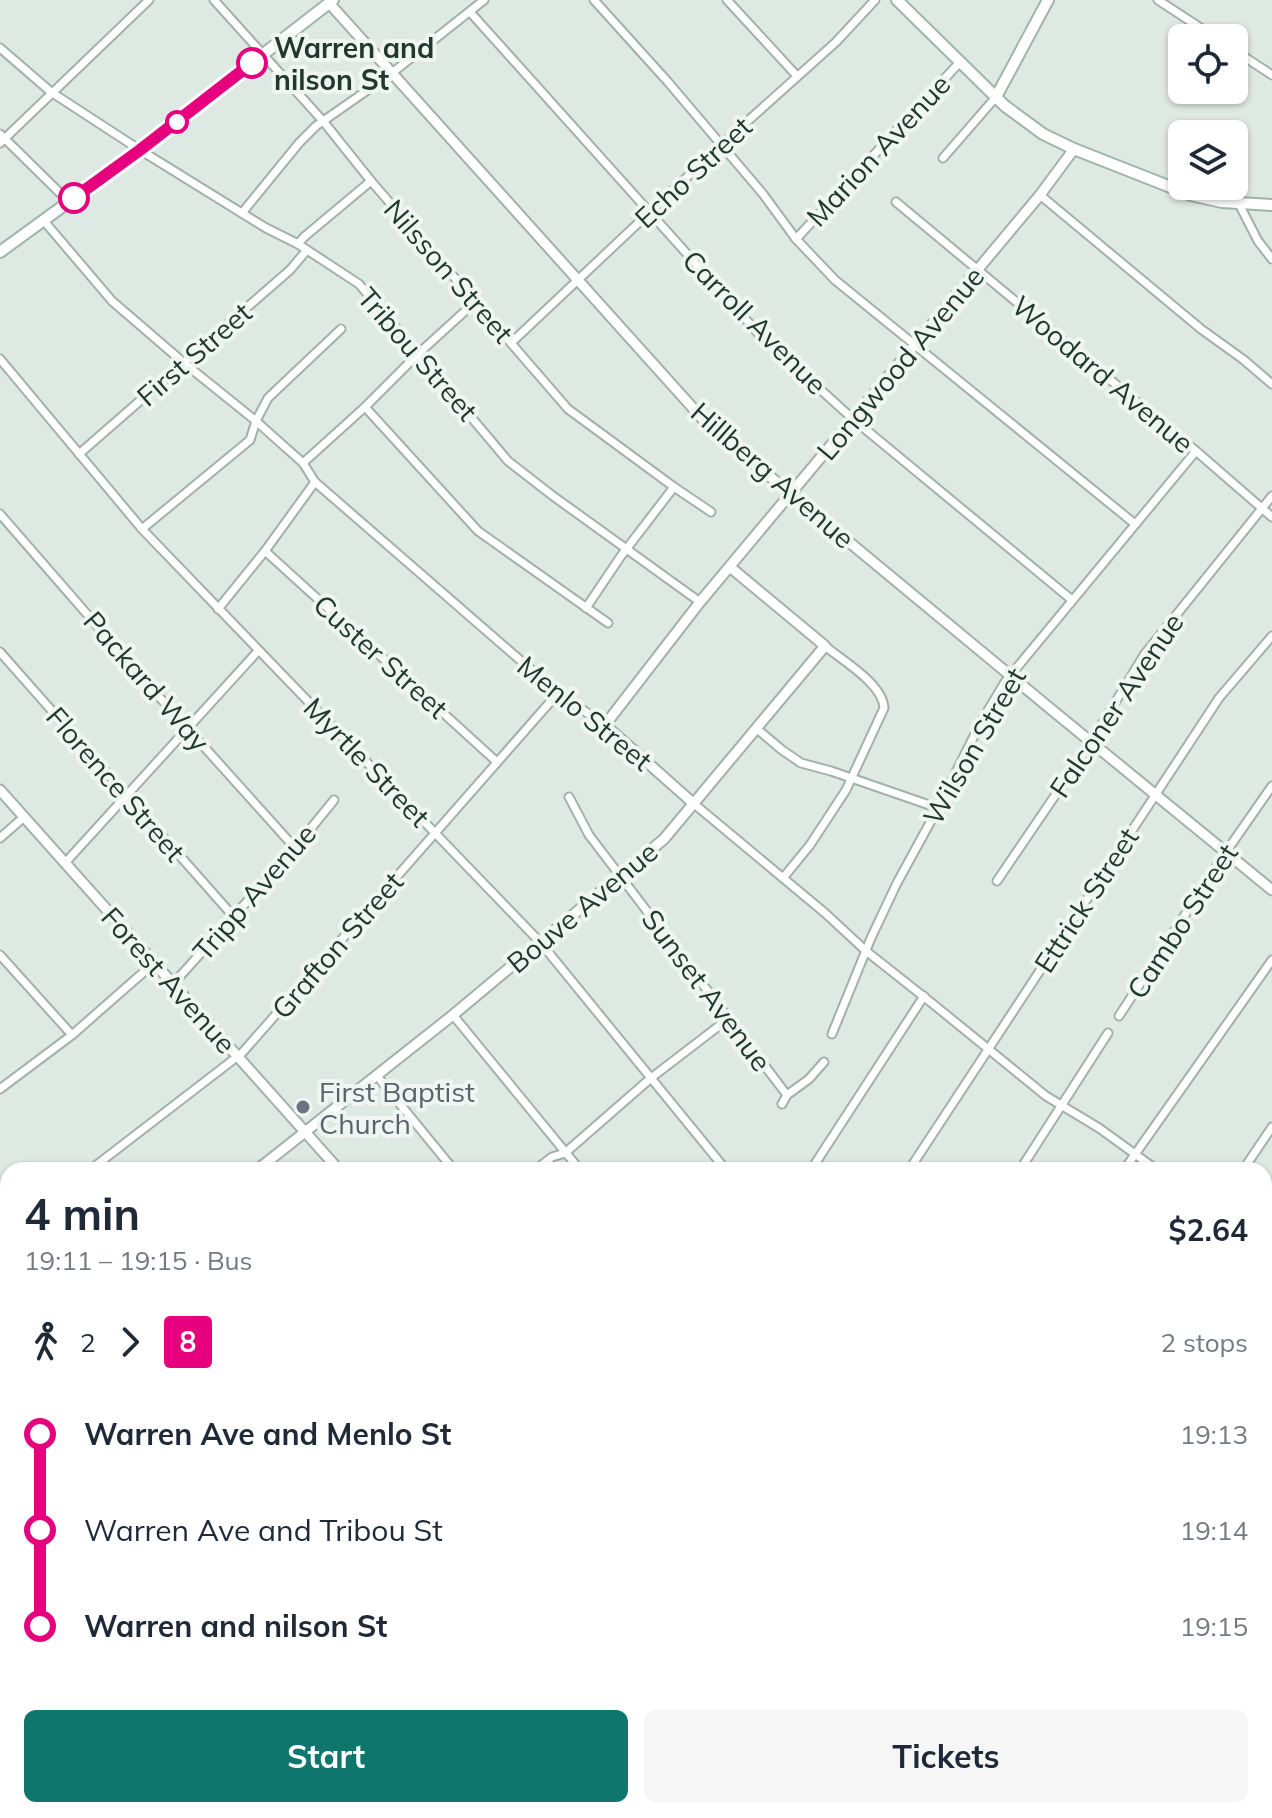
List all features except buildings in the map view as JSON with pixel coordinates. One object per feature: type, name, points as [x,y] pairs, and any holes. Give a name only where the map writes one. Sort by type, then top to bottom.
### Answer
[{"type":"main road","points":[[897,0],[1014,114],[1032,127],[1074,149],[1191,195],[1239,204],[1272,205]]},
{"type":"main road","points":[[996,97],[1048,0]]},
{"type":"main road","points":[[0,252],[140,150],[331,1]]},
{"type":"street","points":[[74,198],[60,193],[2,138],[149,0]]},
{"type":"street","name":"Nilsson Street","points":[[214,0],[323,121],[568,409],[711,512]]},
{"type":"street","points":[[242,213],[299,143],[323,121],[392,73],[484,0]]},
{"type":"street","points":[[594,0],[763,194],[796,239],[835,280],[1135,524]]},
{"type":"street","points":[[727,0],[797,76]]},
{"type":"street","name":"Echo Street","points":[[511,343],[721,145],[836,42],[875,0]]},
{"type":"street","points":[[1158,0],[1195,24]]},
{"type":"street","name":"Hillberg Avenue","points":[[331,1],[709,426],[1272,890]]},
{"type":"street","name":"Carroll Avenue","points":[[470,12],[758,333],[853,419],[1072,600]]},
{"type":"street","name":"Tribou Street","points":[[0,48],[51,92],[359,284],[508,461],[700,602]]},
{"type":"street","points":[[1248,59],[1272,75]]},
{"type":"street","name":"Marion Avenue","points":[[796,239],[960,62]]},
{"type":"street","points":[[943,158],[996,97]]},
{"type":"street","name":"Longwood Avenue","points":[[605,725],[700,602],[1040,195],[1074,149]]},
{"type":"street","points":[[298,244],[371,181]]},
{"type":"street","points":[[1040,195],[1272,384]]},
{"type":"street","name":"Woodard Avenue","points":[[896,202],[1272,517]]},
{"type":"street","points":[[1239,204],[1258,241],[1272,259]]},
{"type":"street","name":"Menlo Street","points":[[44,221],[112,301],[256,421],[303,463],[315,482],[558,693],[605,725],[866,951],[988,1050],[1060,1106],[1099,1128],[1147,1162]]},
{"type":"street","name":"First Street","points":[[79,454],[290,270],[307,250]]},
{"type":"street","points":[[303,463],[475,302]]},
{"type":"street","points":[[142,529],[250,440],[268,398],[341,329]]},
{"type":"street","name":"Myrtle Street","points":[[0,359],[142,529],[540,942],[719,1162]]},
{"type":"street","points":[[365,407],[478,531],[608,623]]},
{"type":"street","name":"Wilson Street","points":[[832,1034],[897,883],[981,722],[1010,674],[1196,451]]},
{"type":"street","points":[[218,609],[315,482]]},
{"type":"street","points":[[586,608],[674,487]]},
{"type":"street","name":"Falconer Avenue","points":[[997,881],[1151,645],[1272,496]]},
{"type":"street","name":"Packard Way","points":[[0,514],[295,848]]},
{"type":"street","name":"Custer Street","points":[[265,551],[497,762]]},
{"type":"street","points":[[730,567],[873,685],[884,703],[853,778],[817,835],[783,878]]},
{"type":"street","name":"Ettrick Street","points":[[914,1162],[1219,698],[1272,636]]},
{"type":"street","name":"Bouve Avenue","points":[[267,1162],[453,1015],[664,839],[825,646]]},
{"type":"street","points":[[65,863],[258,651]]},
{"type":"street","name":"Florence Street","points":[[0,652],[233,916]]},
{"type":"street","name":"Grafton Street","points":[[100,1162],[237,1058],[558,693]]},
{"type":"street","points":[[756,728],[801,763],[938,808]]},
{"type":"street","name":"Cambo Street","points":[[1119,1016],[1272,786]]},
{"type":"street","name":"Forest Avenue","points":[[0,790],[332,1162]]},
{"type":"street","name":"Sunset Avenue","points":[[569,797],[589,835],[787,1095],[782,1104]]},
{"type":"street","name":"Tripp Avenue","points":[[173,984],[334,800]]},
{"type":"street","points":[[0,838],[24,817]]},
{"type":"street","points":[[0,955],[72,1035]]},
{"type":"street","points":[[1129,1162],[1272,960]]},
{"type":"street","points":[[0,1089],[72,1035],[154,963]]},
{"type":"street","points":[[0,971],[8,964]]},
{"type":"street","points":[[816,1162],[924,996]]},
{"type":"street","points":[[453,1015],[573,1162]]},
{"type":"street","points":[[545,1162],[565,1153],[651,1078],[728,1019]]},
{"type":"street","points":[[1025,1162],[1108,1033]]},
{"type":"street","points":[[787,1095],[809,1079],[824,1062]]},
{"type":"street","points":[[377,1076],[447,1162]]},
{"type":"street","points":[[1248,1162],[1272,1127]]},
{"type":"bus line","name":"8","points":[[74,198],[252,63]]},
{"type":"place","name":"Warren and nilson St","points":[[252,63]]},
{"type":"place","name":"First Baptist Church","points":[[303,1107]]}]
